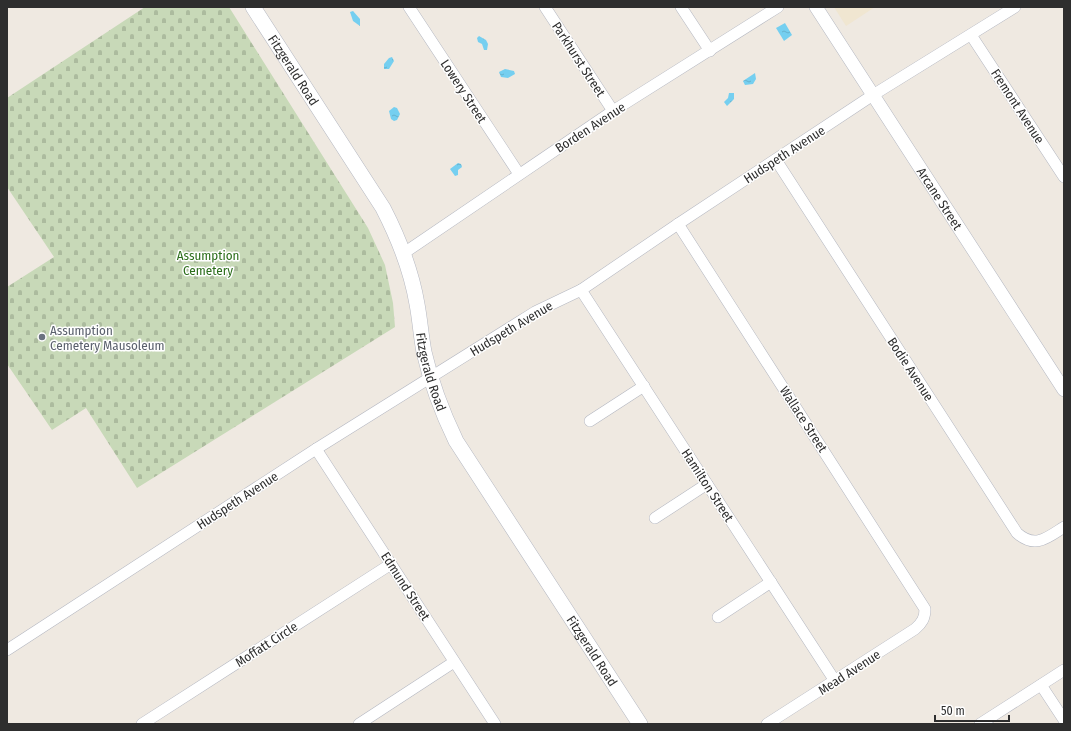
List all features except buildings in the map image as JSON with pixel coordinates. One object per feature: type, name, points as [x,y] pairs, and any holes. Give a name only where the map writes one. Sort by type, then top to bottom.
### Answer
[{"type":"main road","name":"Fitzgerald Road","points":[[253,7],[382,208],[404,253],[417,305],[424,352],[431,378],[441,410],[456,441],[640,724]]},
{"type":"street","name":"Lowery Street","points":[[409,7],[519,174]]},
{"type":"street","name":"Parkhurst Street","points":[[545,7],[613,111]]},
{"type":"street","points":[[681,7],[710,51]]},
{"type":"street","name":"Borden Avenue","points":[[404,253],[613,111],[778,7]]},
{"type":"street","name":"Arcane Street","points":[[816,7],[1064,390]]},
{"type":"street","name":"Hudspeth Avenue","points":[[7,650],[316,449],[535,312],[581,290],[873,95],[1015,7]]},
{"type":"street","name":"Fremont Avenue","points":[[971,35],[1064,177]]},
{"type":"street","name":"Bodie Avenue","points":[[776,160],[1017,533],[1023,538],[1031,541],[1040,541],[1064,526]]},
{"type":"street","name":"Wallace Street","points":[[678,224],[923,602],[926,608],[926,615]]},
{"type":"street","name":"Hamilton Street","points":[[581,290],[835,681]]},
{"type":"street","points":[[590,421],[644,386]]},
{"type":"street","name":"Edmund Street","points":[[316,449],[495,724]]},
{"type":"street","points":[[655,518],[707,484]]},
{"type":"street","name":"Moffatt Circle","points":[[142,724],[391,564]]},
{"type":"street","points":[[718,617],[771,582]]},
{"type":"street","name":"Mead Avenue","points":[[767,724],[915,629],[922,624],[926,615]]},
{"type":"street","points":[[359,724],[454,662]]},
{"type":"street","points":[[980,724],[1064,670]]},
{"type":"street","points":[[1041,685],[1064,720]]},
{"type":"shaded area","points":[[834,7],[875,7],[846,26]]},
{"type":"green space","name":"Assumption Cemetery","points":[[145,7],[229,7],[368,228],[385,265],[393,303],[395,327],[137,488],[86,408],[52,430],[7,364],[7,287],[54,257],[7,187],[7,98]]},
{"type":"water","points":[[353,11],[360,19],[360,26],[353,21],[350,12]]},
{"type":"water","points":[[785,23],[792,35],[784,41],[776,28]]},
{"type":"water","points":[[479,36],[486,40],[488,44],[487,50],[484,50],[482,44],[478,42],[477,38]]},
{"type":"water","points":[[392,57],[394,61],[389,69],[384,69],[384,64],[389,58]]},
{"type":"water","points":[[505,69],[514,71],[515,74],[508,78],[501,77],[499,72]]},
{"type":"water","points":[[755,73],[756,79],[753,84],[745,85],[743,81]]},
{"type":"water","points":[[729,93],[734,93],[734,99],[727,106],[724,102],[728,98]]},
{"type":"water","points":[[394,107],[397,108],[400,114],[397,120],[394,121],[391,119],[389,111]]},
{"type":"water","points":[[458,163],[461,164],[462,167],[458,170],[458,175],[455,176],[450,169]]},
{"type":"place","name":"Assumption Cemetery Mausoleum","points":[[42,337]]}]
